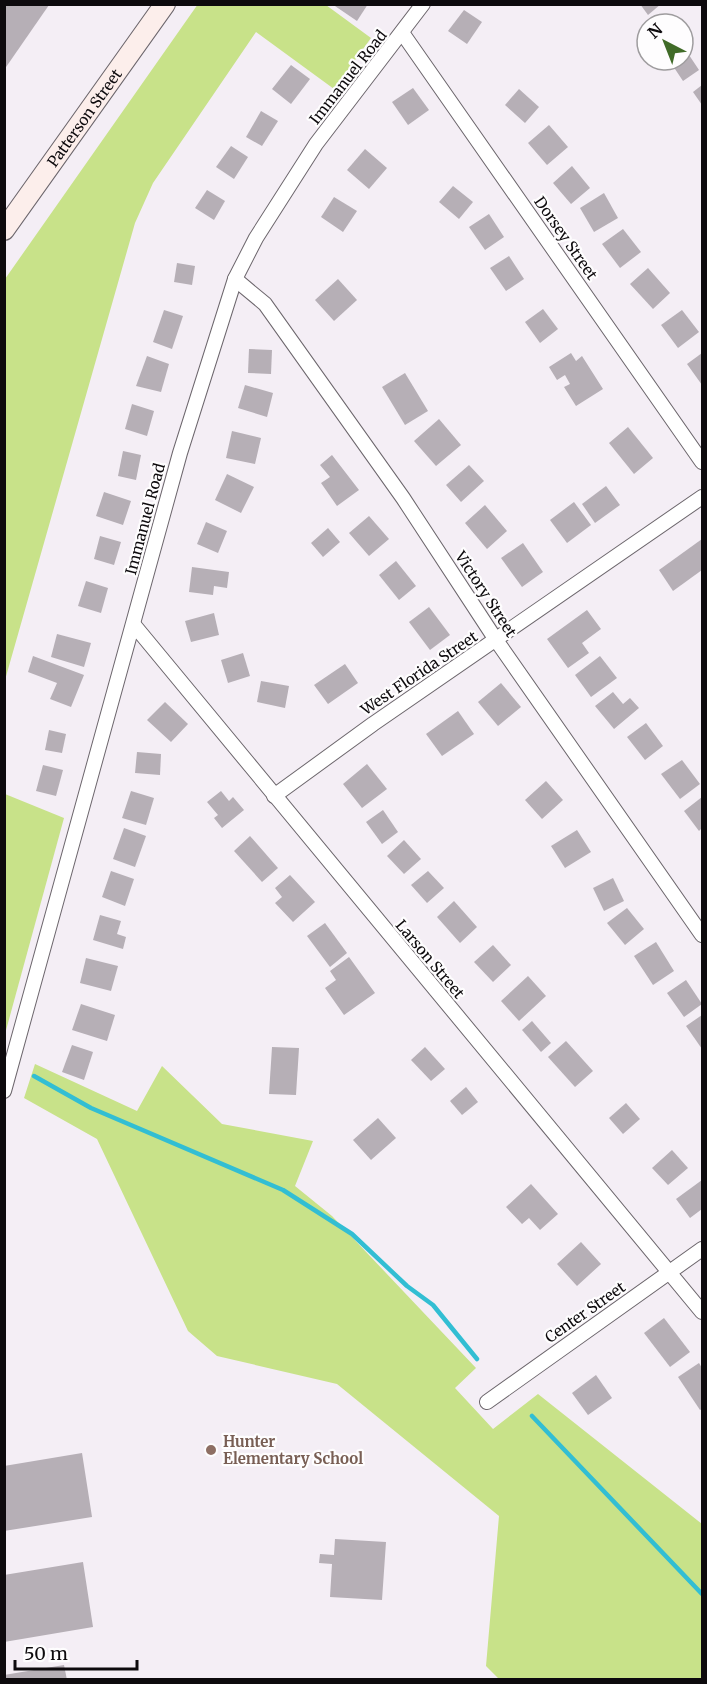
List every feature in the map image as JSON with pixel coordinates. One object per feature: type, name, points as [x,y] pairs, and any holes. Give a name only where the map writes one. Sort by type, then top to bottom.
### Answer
[{"type":"main road","name":"Patterson Street","points":[[4,230],[165,4]]},
{"type":"street","name":"Immanuel Road","points":[[4,1091],[180,453],[235,279],[256,238],[316,144],[403,34],[423,4]]},
{"type":"street","name":"Dorsey Street","points":[[403,34],[702,462]]},
{"type":"street","name":"Victory Street","points":[[235,279],[265,304],[403,498],[496,640],[702,935]]},
{"type":"street","name":"West Florida Street","points":[[274,796],[373,724],[702,497]]},
{"type":"street","name":"Larson Street","points":[[134,624],[702,1312]]},
{"type":"street","name":"Center Street","points":[[487,1402],[702,1249]]},
{"type":"green space","points":[[198,4],[326,5],[371,38],[334,89],[256,32],[153,183],[135,223],[5,680],[5,279]]},
{"type":"green space","points":[[5,794],[64,818],[5,1034]]},
{"type":"green space","points":[[35,1064],[137,1111],[162,1066],[222,1124],[313,1141],[295,1186],[332,1216],[476,1368],[455,1388],[493,1429],[538,1394],[702,1524],[702,1679],[499,1679],[486,1666],[499,1516],[337,1384],[217,1356],[188,1331],[97,1139],[24,1098]]},
{"type":"building","points":[[332,4],[368,4],[357,21]]},
{"type":"building","points":[[640,4],[661,4],[652,12],[646,12]]},
{"type":"building","points":[[4,5],[49,5],[4,70]]},
{"type":"building","points":[[464,10],[482,22],[467,44],[448,31]]},
{"type":"building","points":[[695,64],[699,70],[683,81],[677,72],[695,72]]},
{"type":"building","points":[[291,65],[310,79],[291,104],[272,89]]},
{"type":"building","points":[[702,85],[702,105],[693,92]]},
{"type":"building","points":[[413,88],[429,110],[408,125],[392,102]]},
{"type":"building","points":[[519,89],[539,107],[525,123],[505,105]]},
{"type":"building","points":[[261,111],[278,121],[262,146],[246,137]]},
{"type":"building","points":[[549,125],[568,147],[547,165],[528,143]]},
{"type":"building","points":[[231,146],[248,157],[234,179],[216,167]]},
{"type":"building","points":[[365,149],[387,168],[369,189],[347,170]]},
{"type":"building","points":[[572,166],[590,188],[571,204],[553,183]]},
{"type":"building","points":[[453,186],[473,202],[459,219],[439,202]]},
{"type":"building","points":[[207,190],[225,201],[214,220],[195,208]]},
{"type":"building","points":[[604,193],[618,218],[594,232],[580,208]]},
{"type":"building","points":[[334,197],[357,211],[343,232],[321,217]]},
{"type":"building","points":[[489,214],[504,237],[485,250],[469,227]]},
{"type":"building","points":[[623,229],[641,252],[620,268],[602,244]]},
{"type":"building","points":[[509,256],[524,279],[506,291],[490,268]]},
{"type":"building","points":[[177,263],[195,266],[192,285],[174,282]]},
{"type":"building","points":[[648,268],[670,293],[653,309],[630,284]]},
{"type":"building","points":[[338,279],[357,300],[334,321],[315,300]]},
{"type":"building","points":[[543,309],[558,329],[540,343],[525,322]]},
{"type":"building","points":[[164,310],[183,316],[172,349],[153,342]]},
{"type":"building","points":[[682,310],[699,332],[678,348],[661,325]]},
{"type":"building","points":[[249,349],[272,350],[271,374],[248,373]]},
{"type":"building","points":[[571,353],[576,361],[582,356],[603,389],[576,406],[564,387],[570,384],[565,375],[557,380],[549,367]]},
{"type":"building","points":[[702,353],[702,385],[687,364]]},
{"type":"building","points":[[147,356],[169,364],[161,392],[136,386]]},
{"type":"building","points":[[405,373],[428,411],[405,425],[382,387]]},
{"type":"building","points":[[245,385],[273,393],[267,417],[238,408]]},
{"type":"building","points":[[132,404],[154,411],[147,436],[125,429]]},
{"type":"building","points":[[439,419],[461,445],[436,466],[414,441]]},
{"type":"building","points":[[628,427],[653,458],[634,474],[609,443]]},
{"type":"building","points":[[232,431],[261,438],[255,464],[226,458]]},
{"type":"building","points":[[123,451],[141,455],[136,480],[118,476]]},
{"type":"building","points":[[332,455],[359,490],[337,506],[321,483],[330,477],[320,465]]},
{"type":"building","points":[[469,465],[484,481],[461,502],[446,485]]},
{"type":"building","points":[[227,474],[254,487],[241,513],[215,500]]},
{"type":"building","points":[[606,486],[620,505],[595,523],[582,504]]},
{"type":"building","points":[[104,492],[131,501],[123,525],[96,516]]},
{"type":"building","points":[[574,502],[591,525],[567,543],[550,520]]},
{"type":"building","points":[[485,505],[507,531],[487,549],[465,523]]},
{"type":"building","points":[[369,516],[389,539],[369,556],[349,533]]},
{"type":"building","points":[[206,522],[227,531],[218,553],[197,544]]},
{"type":"building","points":[[328,528],[340,542],[323,557],[311,543]]},
{"type":"building","points":[[100,536],[121,542],[114,565],[94,559]]},
{"type":"building","points":[[702,539],[702,570],[673,591],[659,570]]},
{"type":"building","points":[[523,543],[543,572],[522,587],[501,558]]},
{"type":"building","points":[[396,561],[416,586],[399,600],[379,575]]},
{"type":"building","points":[[192,567],[229,572],[227,588],[214,586],[213,595],[189,592]]},
{"type":"building","points":[[86,581],[108,588],[101,613],[78,606]]},
{"type":"building","points":[[429,607],[450,635],[430,650],[409,622]]},
{"type":"building","points":[[587,610],[601,629],[582,643],[589,653],[568,668],[547,639]]},
{"type":"building","points":[[214,613],[219,635],[191,642],[185,621]]},
{"type":"building","points":[[57,634],[91,643],[84,667],[51,657]]},
{"type":"building","points":[[243,653],[250,676],[228,683],[221,660]]},
{"type":"building","points":[[33,656],[84,675],[71,707],[50,699],[57,683],[28,672]]},
{"type":"building","points":[[600,656],[617,678],[591,697],[575,675]]},
{"type":"building","points":[[345,664],[358,683],[328,704],[314,685]]},
{"type":"building","points":[[261,681],[289,686],[285,708],[257,702]]},
{"type":"building","points":[[501,683],[521,707],[498,726],[478,702]]},
{"type":"building","points":[[613,692],[623,704],[630,698],[639,708],[614,729],[595,706]]},
{"type":"building","points":[[165,702],[188,724],[171,742],[147,720]]},
{"type":"building","points":[[458,711],[474,734],[442,756],[426,734]]},
{"type":"building","points":[[646,723],[663,746],[645,760],[627,737]]},
{"type":"building","points":[[49,730],[66,734],[62,753],[45,750]]},
{"type":"building","points":[[137,752],[161,754],[160,775],[135,773]]},
{"type":"building","points":[[682,760],[700,784],[680,799],[661,774]]},
{"type":"building","points":[[367,764],[387,789],[362,808],[343,784]]},
{"type":"building","points":[[43,765],[63,770],[56,796],[36,791]]},
{"type":"building","points":[[546,781],[563,800],[542,819],[525,800]]},
{"type":"building","points":[[131,791],[154,798],[146,825],[122,818]]},
{"type":"building","points":[[221,791],[229,801],[233,797],[244,810],[222,828],[214,818],[218,815],[207,802]]},
{"type":"building","points":[[702,797],[702,828],[699,831],[684,811]]},
{"type":"building","points":[[383,810],[398,832],[382,844],[366,822]]},
{"type":"building","points":[[124,828],[146,836],[135,867],[113,859]]},
{"type":"building","points":[[577,830],[591,852],[565,868],[551,846]]},
{"type":"building","points":[[250,836],[278,868],[262,882],[234,851]]},
{"type":"building","points":[[404,840],[421,859],[404,874],[387,856]]},
{"type":"building","points":[[111,871],[134,879],[125,906],[102,897]]},
{"type":"building","points":[[428,871],[444,888],[427,903],[411,885]]},
{"type":"building","points":[[290,875],[315,902],[293,922],[275,903],[282,897],[275,888]]},
{"type":"building","points":[[613,878],[624,901],[604,911],[593,888]]},
{"type":"building","points":[[454,901],[477,927],[460,943],[437,917]]},
{"type":"building","points":[[627,908],[644,929],[625,945],[607,923]]},
{"type":"building","points":[[100,915],[121,921],[117,934],[126,937],[123,949],[93,940]]},
{"type":"building","points":[[325,923],[347,953],[330,967],[307,936]]},
{"type":"building","points":[[656,942],[674,971],[653,985],[634,956]]},
{"type":"building","points":[[493,945],[511,965],[493,982],[474,962]]},
{"type":"building","points":[[349,957],[375,993],[344,1015],[325,988],[336,980],[330,971]]},
{"type":"building","points":[[86,958],[118,966],[111,991],[80,983]]},
{"type":"building","points":[[528,976],[546,996],[519,1021],[501,1001]]},
{"type":"building","points":[[686,980],[702,1004],[684,1017],[667,993]]},
{"type":"building","points":[[81,1004],[115,1015],[107,1041],[72,1030]]},
{"type":"building","points":[[702,1015],[702,1049],[686,1026]]},
{"type":"building","points":[[532,1021],[551,1043],[541,1052],[522,1030]]},
{"type":"building","points":[[566,1041],[593,1071],[575,1087],[548,1057]]},
{"type":"building","points":[[72,1045],[93,1052],[84,1080],[62,1072]]},
{"type":"building","points":[[272,1047],[299,1048],[296,1095],[269,1094]]},
{"type":"building","points":[[425,1047],[445,1069],[431,1081],[411,1060]]},
{"type":"building","points":[[466,1087],[478,1102],[462,1115],[450,1101]]},
{"type":"building","points":[[626,1103],[640,1119],[623,1134],[609,1118]]},
{"type":"building","points":[[378,1118],[396,1138],[371,1160],[353,1140]]},
{"type":"building","points":[[672,1150],[688,1168],[668,1185],[652,1168]]},
{"type":"building","points":[[702,1180],[702,1209],[690,1218],[676,1199]]},
{"type":"building","points":[[531,1184],[558,1214],[540,1230],[529,1218],[522,1224],[506,1207]]},
{"type":"building","points":[[581,1242],[601,1264],[577,1286],[557,1264]]},
{"type":"building","points":[[664,1318],[690,1352],[670,1367],[644,1333]]},
{"type":"building","points":[[699,1363],[702,1368],[702,1409],[700,1410],[678,1377]]},
{"type":"building","points":[[596,1375],[612,1398],[588,1415],[572,1393]]},
{"type":"building","points":[[82,1453],[92,1517],[4,1531],[4,1466]]},
{"type":"building","points":[[335,1539],[386,1542],[382,1600],[330,1597],[332,1564],[319,1563],[320,1554],[334,1555]]},
{"type":"building","points":[[83,1562],[93,1627],[4,1642],[4,1575]]},
{"type":"building","points":[[64,1665],[67,1680],[4,1680],[4,1675]]},
{"type":"waterway","points":[[34,1076],[91,1108],[283,1190],[352,1234],[407,1286],[433,1305],[477,1359]]},
{"type":"waterway","points":[[532,1416],[702,1594]]},
{"type":"place","name":"Hunter Elementary School","points":[[211,1450]]}]
